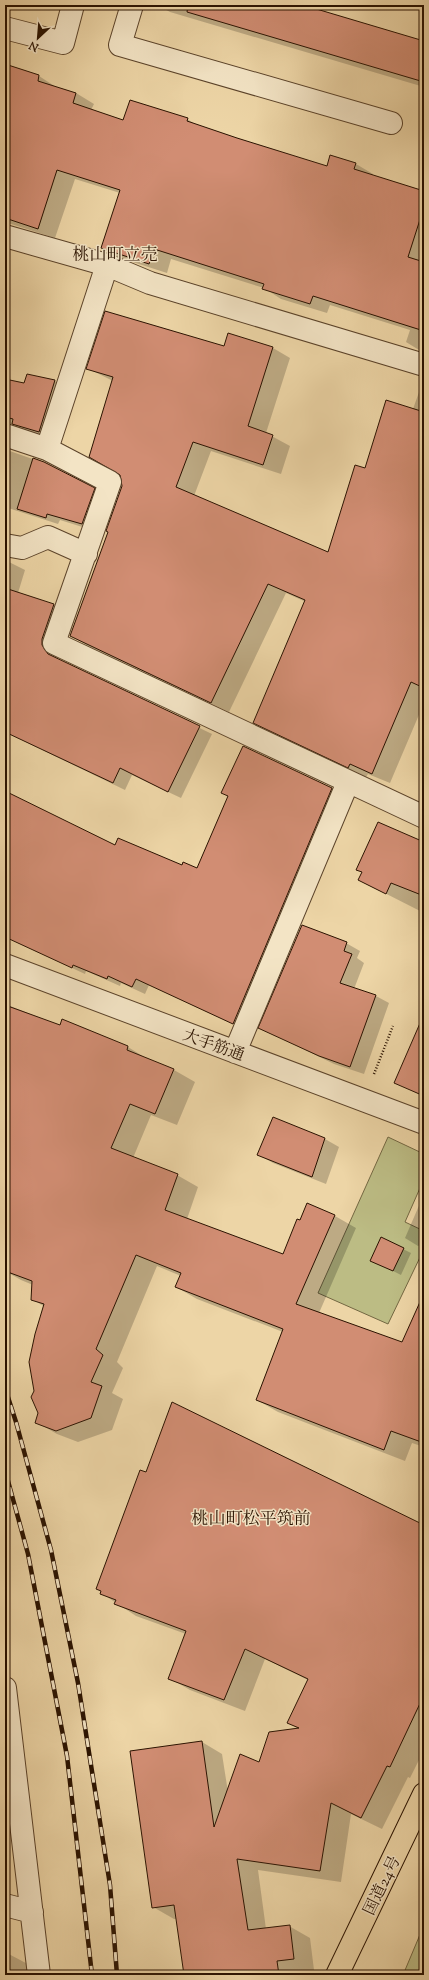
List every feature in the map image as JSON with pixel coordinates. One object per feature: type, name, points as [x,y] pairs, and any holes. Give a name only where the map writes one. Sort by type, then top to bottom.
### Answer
[{"type":"highway","name":"国道24号","points":[[337,1975],[424,1794]]},
{"type":"street","points":[[5,28],[64,43],[74,5]]},
{"type":"street","points":[[132,5],[120,45],[391,123]]},
{"type":"street","points":[[5,236],[107,265],[150,283],[424,364]]},
{"type":"street","points":[[47,448],[107,265]]},
{"type":"street","points":[[5,435],[47,448],[110,482],[54,643],[424,817]]},
{"type":"street","points":[[5,545],[22,548],[48,537],[86,554]]},
{"type":"street","points":[[235,1052],[348,782]]},
{"type":"street","name":"大手筋通","points":[[5,965],[424,1123]]},
{"type":"street","points":[[5,1688],[39,1975]]},
{"type":"street","points":[[5,1905],[32,1912]]},
{"type":"path","points":[[373,1075],[393,1026]]},
{"type":"green space","points":[[388,1137],[424,1154],[424,1179],[405,1222],[424,1231],[424,1249],[388,1324],[318,1293]]},
{"type":"green space","points":[[424,1925],[424,1975],[403,1975]]},
{"type":"building","points":[[188,5],[303,5],[424,41],[424,82],[187,12]]},
{"type":"building","points":[[5,64],[39,75],[38,81],[76,93],[73,103],[123,120],[130,100],[188,118],[187,121],[237,138],[327,166],[330,155],[356,163],[354,169],[424,191],[424,207],[408,257],[424,262],[424,331],[313,296],[310,304],[262,289],[264,284],[154,249],[149,264],[101,248],[120,190],[57,170],[38,229],[5,218]]},
{"type":"building","points":[[105,311],[224,346],[228,333],[273,347],[248,426],[273,435],[263,465],[193,442],[176,487],[328,552],[355,465],[365,468],[386,400],[424,412],[424,688],[411,682],[372,774],[350,764],[348,768],[253,723],[305,600],[268,584],[211,703],[70,636],[108,532],[106,531],[122,486],[120,475],[89,457],[113,377],[86,369]]},
{"type":"building","points":[[27,374],[55,380],[39,432],[12,424],[13,419],[5,417],[5,379],[24,383]]},
{"type":"building","points":[[33,458],[95,488],[82,524],[47,514],[46,518],[17,509]]},
{"type":"building","points":[[5,588],[54,604],[42,639],[42,645],[48,654],[200,726],[168,792],[120,768],[113,783],[5,732]]},
{"type":"building","points":[[243,746],[332,788],[233,1024],[136,979],[132,987],[108,976],[107,979],[73,965],[72,968],[5,937],[5,791],[115,845],[118,838],[182,865],[183,862],[197,868],[228,796],[221,793]]},
{"type":"building","points":[[378,822],[424,842],[424,896],[391,883],[386,894],[358,880],[362,872],[356,870]]},
{"type":"building","points":[[302,925],[347,942],[344,951],[352,954],[340,983],[376,995],[350,1067],[319,1056],[258,1028]]},
{"type":"building","points":[[5,1005],[60,1025],[62,1019],[128,1046],[127,1050],[174,1069],[155,1114],[130,1104],[111,1148],[178,1174],[165,1210],[283,1254],[297,1219],[300,1220],[307,1203],[335,1215],[296,1304],[402,1342],[424,1293],[424,1443],[391,1431],[384,1450],[256,1400],[283,1329],[175,1287],[181,1273],[136,1255],[96,1349],[103,1355],[91,1382],[102,1386],[91,1418],[56,1431],[35,1423],[38,1413],[31,1397],[34,1391],[29,1362],[35,1334],[44,1304],[31,1300],[32,1281],[5,1271]]},
{"type":"building","points":[[424,1014],[424,1096],[394,1083]]},
{"type":"building","points":[[273,1117],[325,1138],[312,1177],[257,1155]]},
{"type":"building","points":[[381,1237],[404,1248],[393,1271],[370,1261]]},
{"type":"building","points":[[172,1402],[424,1525],[424,1695],[390,1767],[387,1766],[361,1818],[331,1803],[320,1871],[237,1859],[248,1930],[290,1925],[294,1959],[277,1961],[279,1975],[184,1975],[174,1905],[152,1908],[130,1751],[202,1741],[214,1827],[240,1754],[259,1762],[269,1732],[299,1728],[287,1723],[308,1679],[245,1649],[224,1700],[168,1679],[186,1631],[114,1604],[116,1600],[100,1594],[101,1591],[96,1589],[140,1470],[146,1472]]},
{"type":"railway","points":[[5,1388],[16,1422],[51,1550],[78,1683],[110,1885],[117,1975]]},
{"type":"railway","points":[[5,1470],[28,1554],[67,1756],[92,1975]]},
{"type":"district","name":"桃山町立売","points":[[115,254]]},
{"type":"district","name":"桃山町松平筑前","points":[[251,1518]]}]
